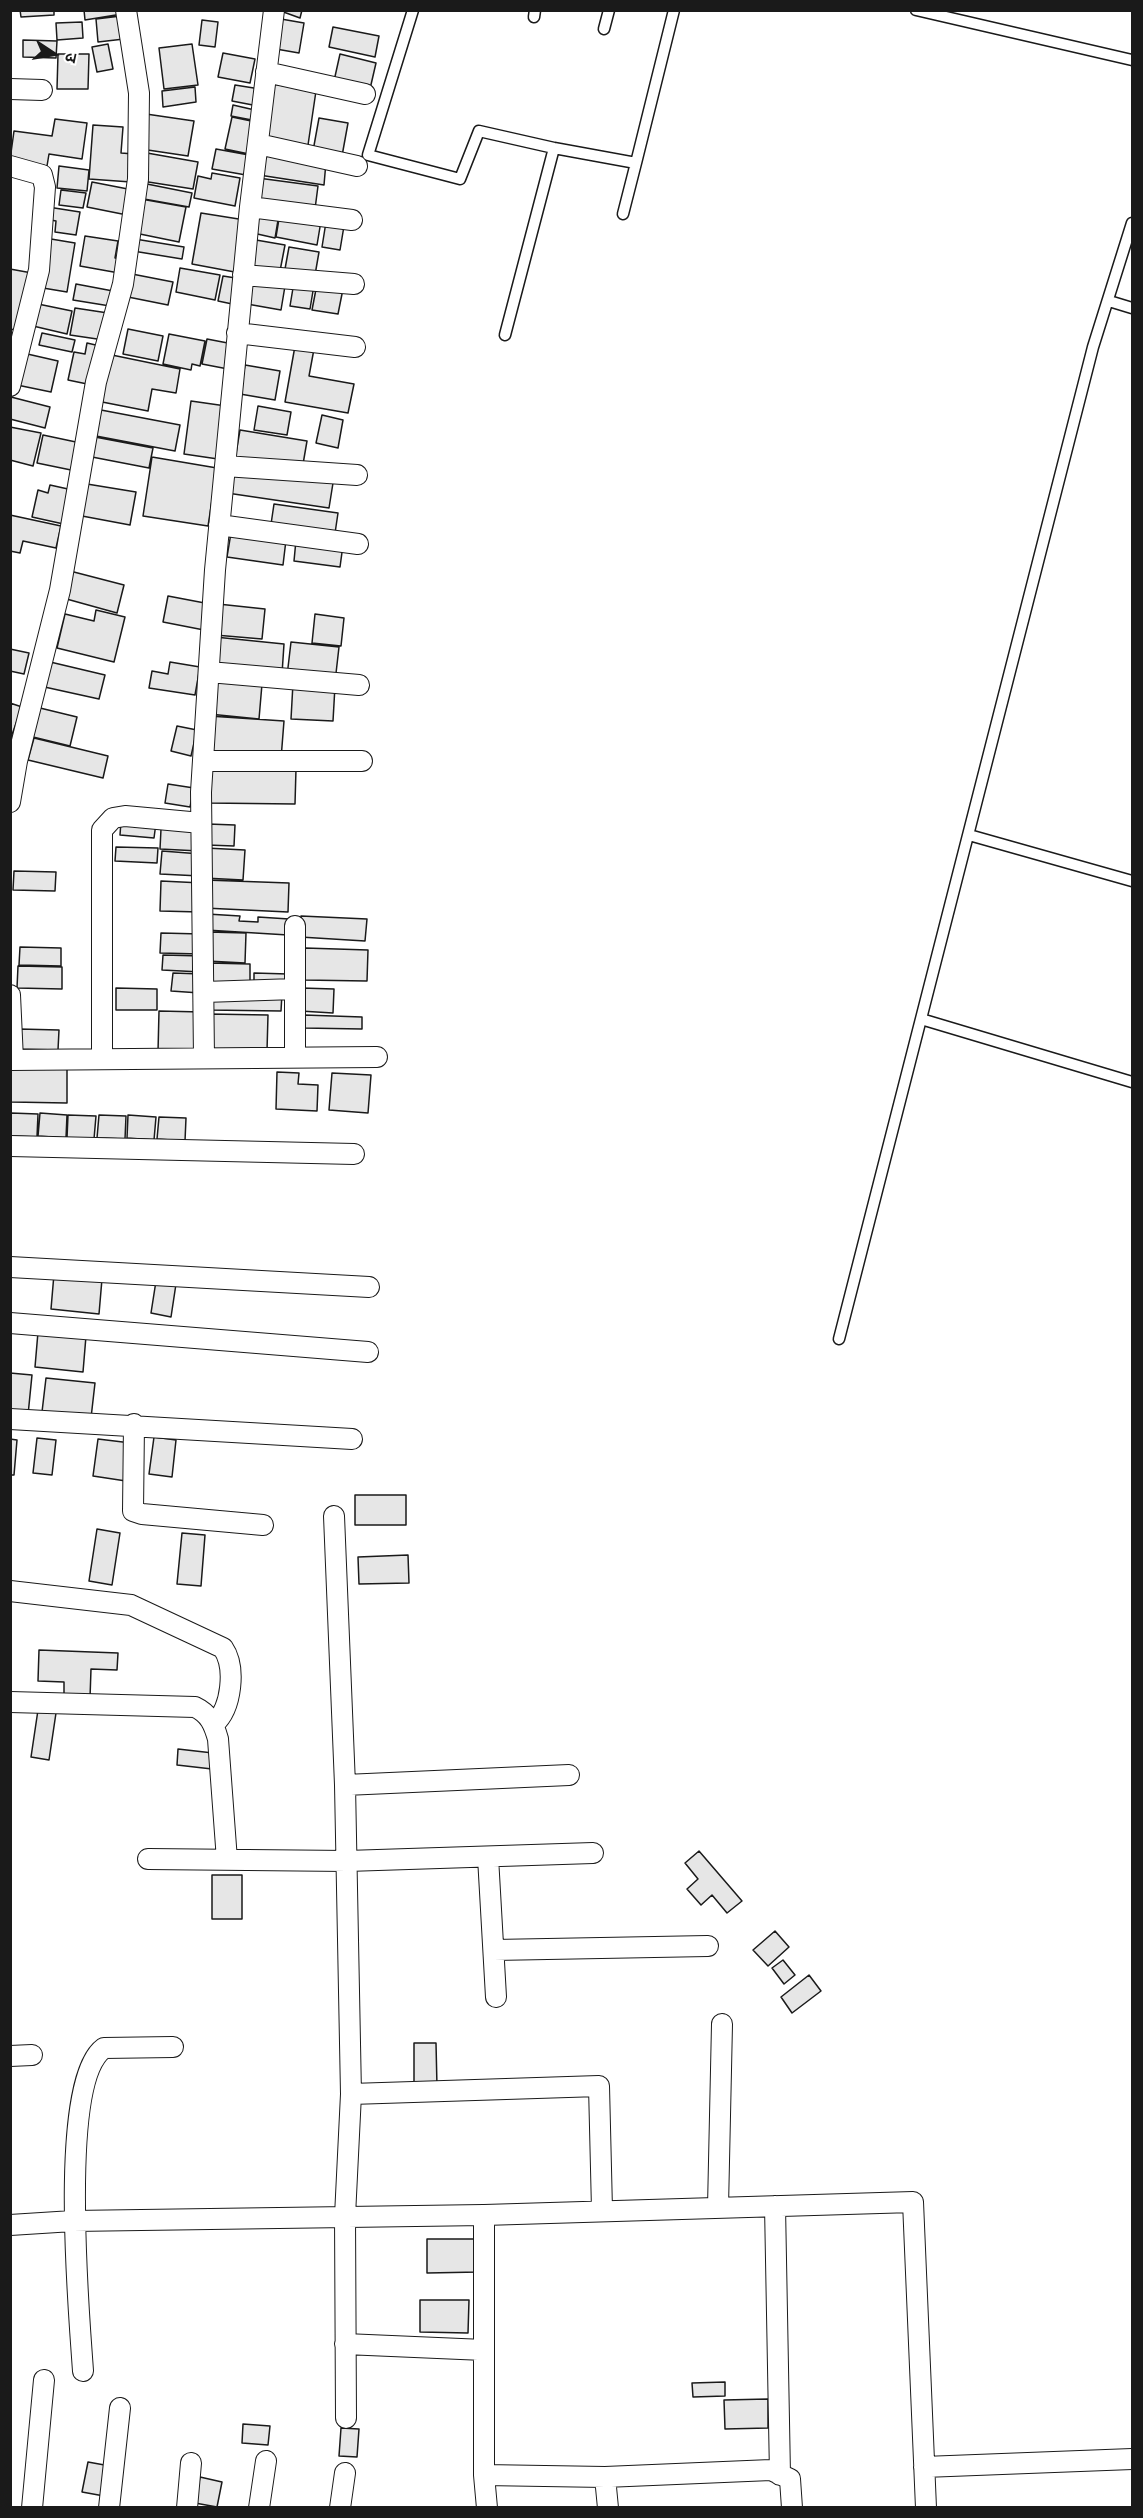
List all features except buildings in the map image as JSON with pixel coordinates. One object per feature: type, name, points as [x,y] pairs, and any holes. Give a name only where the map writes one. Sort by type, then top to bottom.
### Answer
[{"type":"street","points":[[10,802],[17,761],[60,590],[96,382],[123,284],[138,179],[139,125],[139,93],[126,10]]},
{"type":"street","points":[[204,1058],[201,822],[203,761],[219,525],[237,333],[274,10]]},
{"type":"street","points":[[266,72],[365,94]]},
{"type":"street","points":[[10,89],[42,90]]},
{"type":"street","points":[[258,144],[357,166]]},
{"type":"street","points":[[10,166],[42,175],[45,187],[39,270],[10,387]]},
{"type":"street","points":[[250,207],[352,220]]},
{"type":"street","points":[[243,275],[354,284]]},
{"type":"street","points":[[237,333],[355,347]]},
{"type":"street","points":[[225,466],[357,475]]},
{"type":"street","points":[[219,525],[358,544]]},
{"type":"street","points":[[209,672],[359,685]]},
{"type":"street","points":[[203,761],[362,761]]},
{"type":"street","points":[[102,1058],[102,830],[113,818],[125,816],[201,822]]},
{"type":"street","points":[[295,926],[295,1057]]},
{"type":"street","points":[[204,992],[295,989]]},
{"type":"street","points":[[10,995],[12,1060],[377,1057]]},
{"type":"street","points":[[10,1146],[354,1154]]},
{"type":"street","points":[[10,1267],[369,1287]]},
{"type":"street","points":[[10,1323],[368,1352]]},
{"type":"street","points":[[10,1419],[134,1424],[352,1439]]},
{"type":"street","points":[[134,1424],[133,1511],[142,1515],[263,1525]]},
{"type":"street","points":[[334,1516],[345,1785],[351,2094],[345,2216],[346,2418]]},
{"type":"street","points":[[10,1591],[130,1605],[223,1647],[230,1661],[228,1701],[221,1717],[214,1724]]},
{"type":"street","points":[[10,1702],[195,1707],[204,1712],[214,1724],[218,1739],[227,1860]]},
{"type":"street","points":[[345,1785],[569,1774]]},
{"type":"street","points":[[148,1859],[347,1861],[593,1853]]},
{"type":"street","points":[[488,1857],[496,1997]]},
{"type":"street","points":[[494,1950],[708,1946]]},
{"type":"street","points":[[718,2207],[722,2024]]},
{"type":"street","points":[[83,2371],[73,2221],[81,2090],[95,2054],[104,2048],[117,2046],[173,2047]]},
{"type":"street","points":[[10,2056],[32,2055]]},
{"type":"street","points":[[351,2094],[599,2086],[602,2210]]},
{"type":"street","points":[[10,2225],[73,2221],[484,2215],[913,2202],[926,2508]]},
{"type":"street","points":[[775,2206],[780,2475]]},
{"type":"street","points":[[484,2215],[484,2475],[487,2508]]},
{"type":"street","points":[[345,2344],[484,2350]]},
{"type":"street","points":[[32,2508],[44,2380]]},
{"type":"street","points":[[109,2508],[120,2408]]},
{"type":"street","points":[[924,2467],[1132,2459]]},
{"type":"street","points":[[259,2508],[266,2461]]},
{"type":"street","points":[[187,2508],[191,2463]]},
{"type":"street","points":[[484,2475],[605,2477],[771,2470],[790,2479],[792,2508]]},
{"type":"street","points":[[340,2508],[345,2473]]},
{"type":"street","points":[[605,2477],[608,2508]]},
{"type":"lane","points":[[413,10],[368,155],[460,179],[479,131],[636,163]]},
{"type":"lane","points":[[604,29],[609,10]]},
{"type":"lane","points":[[622,214],[674,10]]},
{"type":"lane","points":[[916,10],[1132,60]]},
{"type":"lane","points":[[505,335],[554,148]]},
{"type":"lane","points":[[839,1339],[1093,347],[1132,223]]},
{"type":"lane","points":[[1109,301],[1132,308]]},
{"type":"lane","points":[[969,835],[1132,881]]},
{"type":"lane","points":[[921,1019],[1132,1082]]}]
